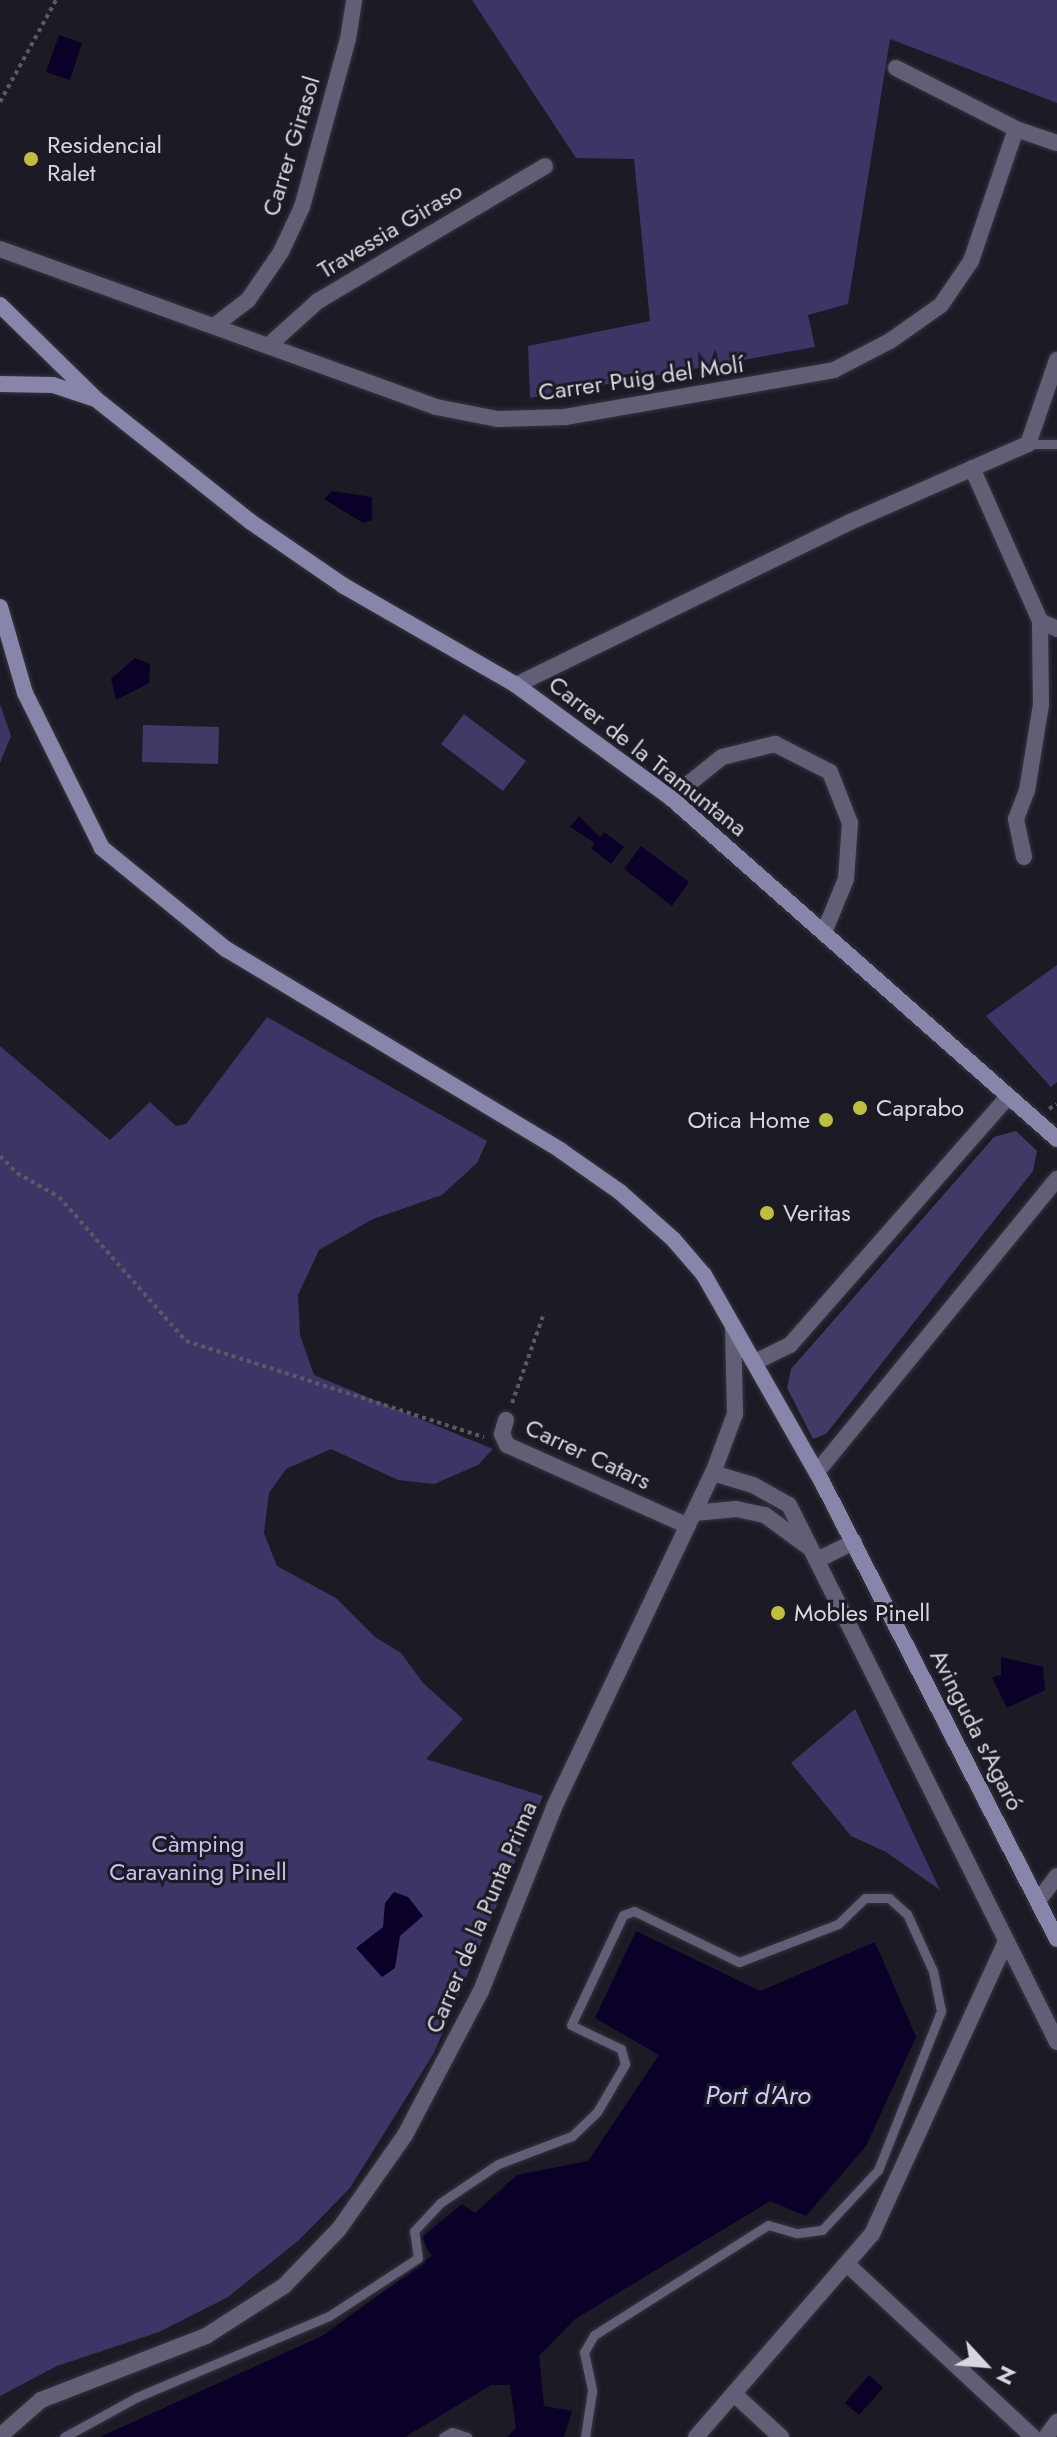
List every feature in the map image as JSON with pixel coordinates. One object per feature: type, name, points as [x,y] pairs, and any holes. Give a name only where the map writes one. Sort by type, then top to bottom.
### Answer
[{"type":"main road","name":"Carrer de la Tramuntana","points":[[0,305],[97,400],[262,530],[344,586],[516,685],[671,798],[825,930],[1057,1139]]},
{"type":"main road","name":"Carrer de la Tramuntana","points":[[2,387],[53,385],[97,400]]},
{"type":"main road","name":"Avinguda s'Agaró","points":[[0,607],[25,693],[102,848],[226,949],[560,1150],[620,1192],[673,1239],[704,1275],[817,1472],[1057,1939]]},
{"type":"street","name":"Carrer Girasol","points":[[214,326],[248,300],[281,252],[302,207],[348,39],[354,0]]},
{"type":"street","points":[[896,68],[1016,129],[1057,143]]},
{"type":"street","name":"Carrer Puig del Molí","points":[[19,254],[436,407],[498,419],[565,417],[834,370],[890,341],[941,305],[971,261],[1016,129]]},
{"type":"street","name":"Travessia Giraso","points":[[268,346],[318,301],[545,166]]},
{"type":"street","points":[[0,249],[19,254]]},
{"type":"street","points":[[0,258],[19,254]]},
{"type":"street","points":[[516,685],[606,638],[1028,444],[1057,360]]},
{"type":"street","points":[[972,468],[1040,621],[1041,705],[1027,791],[1016,819],[1024,857]]},
{"type":"street","points":[[1040,621],[1057,629]]},
{"type":"street","points":[[671,798],[722,757],[775,744],[830,772],[850,823],[846,879],[825,930]]},
{"type":"street","points":[[755,1362],[790,1345],[1008,1097]]},
{"type":"street","points":[[817,1472],[1057,1179]]},
{"type":"street","name":"Carrer de la Punta Prima","points":[[0,2436],[41,2400],[206,2336],[284,2286],[339,2229],[405,2135],[481,1991],[555,1805],[713,1473],[735,1414],[733,1325]]},
{"type":"street","name":"Carrer Catars","points":[[506,1420],[502,1434],[507,1445],[691,1520]]},
{"type":"street","points":[[713,1473],[753,1485],[789,1505],[819,1559],[1005,1943],[1057,2042]]},
{"type":"street","points":[[691,1520],[736,1509],[765,1515],[795,1533],[819,1559]]},
{"type":"street","points":[[819,1559],[854,1542]]},
{"type":"street","points":[[1038,1901],[1057,1876]]},
{"type":"street","points":[[696,2437],[849,2266],[892,2195],[1005,1943]]},
{"type":"street","points":[[849,2266],[1033,2437]]},
{"type":"street","points":[[734,2394],[781,2437]]},
{"type":"street","points":[[1046,2437],[1057,2422]]},
{"type":"lane","points":[[1028,444],[1057,444]]},
{"type":"lane","points":[[64,2437],[137,2397],[329,2316],[418,2258],[414,2231],[440,2203],[498,2164],[572,2136],[597,2112],[625,2064],[621,2049],[571,2025],[623,1915],[634,1911],[739,1962],[838,1924],[865,1898],[889,1898],[907,1914],[933,1971],[941,2011],[878,2170],[822,2230],[796,2233],[768,2225],[594,2335],[584,2352],[592,2391],[585,2437]]},
{"type":"lane","points":[[443,2437],[452,2432],[467,2437]]},
{"type":"path","points":[[0,102],[56,0]]},
{"type":"path","points":[[0,1156],[17,1173],[59,1197],[186,1341],[507,1445]]},
{"type":"path","name":"Carrer Catars","points":[[506,1420],[544,1313]]},
{"type":"shaded area","points":[[464,714],[526,761],[503,791],[441,744]]},
{"type":"shaded area","points":[[143,725],[219,727],[218,764],[142,762]]},
{"type":"shaded area","points":[[1016,1131],[1037,1151],[1033,1171],[826,1434],[813,1439],[787,1388],[791,1369],[994,1137]]},
{"type":"green space","points":[[472,0],[1057,0],[1057,103],[890,39],[848,304],[808,315],[815,347],[530,398],[528,346],[650,321],[634,159],[576,158]]},
{"type":"green space","points":[[0,704],[11,736],[0,763]]},
{"type":"green space","points":[[1057,965],[1057,1082],[1051,1087],[986,1016]]},
{"type":"green space","name":"Càmping Caravaning Pinell","points":[[267,1017],[487,1141],[477,1163],[442,1195],[373,1219],[319,1250],[298,1295],[300,1335],[314,1375],[493,1449],[478,1465],[434,1484],[398,1480],[331,1449],[286,1469],[269,1493],[264,1533],[277,1566],[336,1598],[375,1637],[401,1653],[423,1683],[463,1719],[426,1759],[543,1796],[434,2053],[350,2188],[299,2240],[228,2297],[159,2332],[57,2366],[0,2396],[0,1046],[110,1140],[150,1102],[176,1126],[186,1124]]},
{"type":"green space","points":[[855,1709],[940,1890],[886,1852],[851,1836],[791,1763]]},
{"type":"water","points":[[59,35],[82,43],[70,80],[46,72]]},
{"type":"water","points":[[332,491],[372,497],[372,520],[363,523],[324,499]]},
{"type":"water","points":[[135,658],[150,664],[149,683],[116,700],[111,679]]},
{"type":"water","points":[[579,816],[600,837],[604,832],[624,847],[611,864],[591,848],[595,843],[570,827]]},
{"type":"water","points":[[641,846],[689,882],[672,906],[624,869]]},
{"type":"water","points":[[1001,1657],[1043,1667],[1045,1690],[1007,1708],[992,1677],[1001,1675]]},
{"type":"water","points":[[394,1892],[408,1897],[423,1916],[400,1936],[395,1968],[382,1977],[356,1948],[383,1927],[385,1903]]},
{"type":"water","name":"Port d'Aro","points":[[636,1931],[760,1991],[875,1942],[916,2037],[866,2146],[806,2216],[770,2201],[575,2319],[539,2356],[544,2406],[572,2411],[564,2437],[507,2437],[516,2428],[510,2385],[491,2385],[405,2437],[100,2437],[324,2335],[432,2256],[421,2238],[462,2204],[475,2213],[517,2175],[588,2161],[659,2055],[595,2018]]},
{"type":"water","points":[[869,2375],[883,2388],[859,2415],[845,2403]]},
{"type":"place","name":"Residencial Ralet","points":[[31,159]]},
{"type":"place","name":"Caprabo","points":[[860,1108]]},
{"type":"place","name":"Otica Home","points":[[826,1120]]},
{"type":"place","name":"Veritas","points":[[767,1213]]},
{"type":"place","name":"Mobles Pinell","points":[[778,1613]]}]
